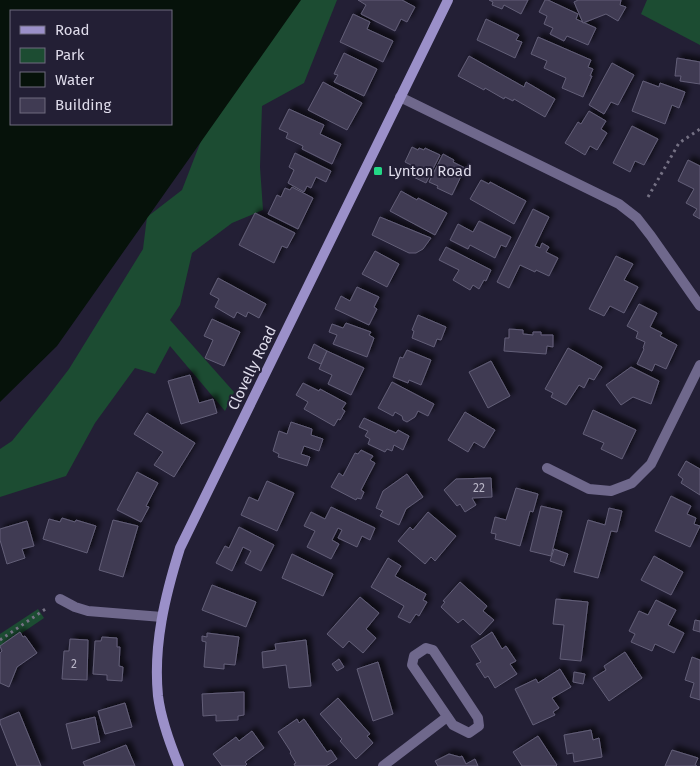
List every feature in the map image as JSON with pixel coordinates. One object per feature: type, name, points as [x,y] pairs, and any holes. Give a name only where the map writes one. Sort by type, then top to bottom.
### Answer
[{"type":"main road","name":"Clovelly Road","points":[[179,766],[167,736],[158,697],[157,658],[167,591],[180,548],[448,0]]},
{"type":"street","points":[[400,97],[618,204],[637,218],[700,306]]},
{"type":"street","points":[[547,468],[589,489],[612,491],[632,484],[644,474],[651,464],[700,365]]},
{"type":"street","points":[[60,599],[88,611],[162,617]]},
{"type":"street","points":[[426,648],[432,650],[443,665],[478,718],[479,726],[469,733],[453,725],[446,717],[412,664],[414,656],[426,648]]},
{"type":"street","points":[[383,766],[446,717]]},
{"type":"path","points":[[648,197],[679,143],[700,129]]},
{"type":"path","points":[[0,640],[47,608]]},
{"type":"green space","points":[[270,0],[337,0],[304,83],[262,106],[260,167],[263,210],[232,223],[192,253],[180,305],[170,320],[234,392],[225,411],[170,346],[155,374],[135,368],[95,423],[66,476],[0,497],[0,449],[12,441],[69,369],[143,249],[147,217],[182,190],[221,89]]},
{"type":"green space","points":[[647,0],[700,0],[700,45],[641,14]]},
{"type":"green space","points":[[38,609],[44,618],[0,648],[0,634]]},
{"type":"water","points":[[0,0],[301,0],[57,346],[0,402]]},
{"type":"building","points":[[358,0],[402,0],[415,7],[407,22],[401,19],[395,31],[361,14],[366,5]]},
{"type":"building","points":[[489,0],[528,0],[521,14],[504,5],[502,9],[492,5],[493,2]]},
{"type":"building","points":[[545,0],[578,14],[576,19],[596,28],[588,45],[567,36],[564,41],[550,34],[553,28],[544,24],[547,16],[539,12]]},
{"type":"building","points":[[578,0],[621,0],[620,5],[626,7],[618,21],[606,14],[583,23],[574,2]]},
{"type":"building","points":[[353,14],[370,22],[367,29],[393,41],[383,62],[340,42]]},
{"type":"building","points":[[486,19],[519,35],[516,40],[522,42],[515,58],[477,40]]},
{"type":"building","points":[[538,37],[591,60],[588,67],[593,69],[590,76],[592,76],[583,97],[562,88],[566,78],[544,68],[547,61],[531,54]]},
{"type":"building","points":[[344,53],[377,69],[364,96],[334,82],[338,75],[334,74]]},
{"type":"building","points":[[469,56],[524,87],[526,82],[555,99],[545,117],[514,99],[513,101],[505,97],[504,99],[458,76]]},
{"type":"building","points":[[677,58],[700,62],[700,84],[680,81],[681,76],[675,76]]},
{"type":"building","points":[[612,63],[634,75],[618,105],[611,102],[604,114],[589,105]]},
{"type":"building","points":[[643,81],[659,87],[660,83],[685,92],[679,108],[672,105],[665,124],[632,111]]},
{"type":"building","points":[[323,82],[362,103],[347,130],[308,110]]},
{"type":"building","points":[[289,109],[324,125],[320,134],[341,144],[332,164],[302,149],[303,146],[286,138],[288,133],[279,129]]},
{"type":"building","points":[[589,111],[606,121],[601,129],[607,133],[597,150],[590,146],[585,155],[565,143],[578,122],[581,124]]},
{"type":"building","points":[[632,126],[658,139],[644,165],[635,161],[630,172],[613,163]]},
{"type":"building","points":[[412,147],[418,150],[419,148],[424,150],[425,148],[440,155],[426,183],[407,174],[411,165],[405,162]]},
{"type":"building","points":[[295,153],[331,171],[326,182],[316,177],[311,188],[307,186],[304,192],[288,183],[294,170],[289,167]]},
{"type":"building","points":[[443,154],[465,168],[452,195],[429,182]]},
{"type":"building","points":[[688,160],[700,166],[700,219],[693,215],[697,209],[686,203],[694,189],[678,181]]},
{"type":"building","points":[[481,180],[489,184],[490,182],[526,201],[514,224],[470,199]]},
{"type":"building","points":[[292,187],[313,198],[298,229],[268,214],[277,195],[281,197],[285,188],[290,190]]},
{"type":"building","points":[[401,191],[447,213],[435,235],[390,211]]},
{"type":"building","points":[[533,209],[549,217],[535,246],[540,248],[542,243],[549,247],[546,252],[558,258],[549,276],[520,265],[509,288],[497,282]]},
{"type":"building","points":[[255,213],[295,233],[287,248],[282,246],[274,263],[239,245]]},
{"type":"building","points":[[380,217],[431,238],[423,249],[416,253],[409,253],[372,235]]},
{"type":"building","points":[[479,221],[511,237],[506,247],[501,245],[495,258],[470,245],[468,249],[450,240],[458,224],[473,232]]},
{"type":"building","points":[[446,247],[491,270],[486,281],[484,280],[479,289],[473,285],[470,290],[453,280],[459,270],[439,260]]},
{"type":"building","points":[[375,251],[399,264],[387,287],[362,274]]},
{"type":"building","points":[[616,256],[633,264],[624,280],[638,287],[624,313],[610,306],[604,316],[589,309]]},
{"type":"building","points":[[218,278],[266,304],[259,318],[248,312],[246,317],[237,312],[234,318],[215,307],[219,299],[210,294]]},
{"type":"building","points":[[357,287],[379,297],[374,307],[377,309],[369,325],[335,309],[341,296],[350,301]]},
{"type":"building","points":[[639,304],[657,313],[650,327],[662,333],[660,336],[677,345],[666,369],[655,364],[652,371],[637,364],[645,342],[636,338],[638,332],[627,326]]},
{"type":"building","points":[[418,315],[446,327],[441,340],[437,339],[434,347],[412,338],[414,331],[412,330]]},
{"type":"building","points":[[212,319],[240,332],[224,366],[205,358],[213,340],[204,336]]},
{"type":"building","points":[[346,323],[371,332],[369,335],[374,338],[367,357],[333,344],[337,335],[329,332],[332,324],[343,328]]},
{"type":"building","points":[[509,329],[523,330],[523,334],[533,335],[533,332],[541,332],[541,335],[553,335],[553,347],[547,346],[546,354],[504,351],[505,338],[509,338]]},
{"type":"building","points":[[314,344],[327,351],[321,364],[308,358]]},
{"type":"building","points":[[568,348],[602,367],[594,380],[589,378],[584,388],[579,385],[566,405],[551,397],[553,393],[545,389]]},
{"type":"building","points":[[407,350],[431,360],[421,385],[409,380],[408,383],[393,377],[400,357],[403,358]]},
{"type":"building","points":[[327,351],[364,368],[351,395],[328,384],[332,375],[319,369]]},
{"type":"building","points":[[491,361],[510,396],[488,408],[469,372]]},
{"type":"building","points":[[631,367],[659,381],[651,404],[633,397],[621,405],[606,385]]},
{"type":"building","points":[[190,375],[199,403],[213,399],[217,413],[181,424],[168,381]]},
{"type":"building","points":[[392,382],[434,404],[428,416],[418,411],[415,417],[407,422],[395,412],[393,416],[378,408]]},
{"type":"building","points":[[303,383],[319,391],[320,389],[346,403],[342,409],[345,411],[334,426],[304,409],[308,402],[296,395]]},
{"type":"building","points":[[593,410],[636,430],[622,459],[601,449],[604,443],[583,434]]},
{"type":"building","points":[[465,412],[495,430],[484,448],[474,442],[468,452],[448,440]]},
{"type":"building","points":[[147,413],[195,443],[174,477],[154,465],[163,452],[134,434]]},
{"type":"building","points":[[364,418],[396,433],[398,430],[409,436],[403,450],[394,445],[392,451],[387,449],[385,452],[368,444],[370,439],[365,436],[368,431],[359,427]]},
{"type":"building","points":[[291,422],[312,429],[311,435],[323,439],[319,451],[304,446],[301,454],[310,457],[307,466],[278,457],[279,454],[273,451],[279,431],[287,434]]},
{"type":"building","points":[[361,450],[373,456],[370,460],[375,463],[361,490],[364,492],[361,499],[357,498],[356,500],[331,487],[339,473],[343,476],[355,453],[358,454]]},
{"type":"building","points":[[686,461],[700,469],[700,495],[681,483],[683,479],[678,475]]},
{"type":"building","points":[[137,472],[158,483],[146,506],[149,507],[141,522],[117,510]]},
{"type":"building","points":[[407,474],[423,497],[406,509],[399,525],[380,516],[383,511],[376,508],[383,491]]},
{"type":"building","points":[[491,478],[492,497],[472,498],[476,505],[465,512],[460,504],[457,506],[444,490],[456,479]]},
{"type":"building","points":[[267,481],[294,493],[277,531],[241,515],[249,497],[258,501]]},
{"type":"building","points":[[516,488],[538,494],[533,512],[530,511],[520,546],[495,539],[496,534],[491,533],[495,517],[506,520]]},
{"type":"building","points":[[671,496],[691,506],[687,514],[696,518],[694,524],[700,526],[690,547],[655,531]]},
{"type":"building","points":[[541,506],[562,511],[551,556],[530,551]]},
{"type":"building","points":[[331,507],[375,528],[370,540],[362,536],[357,547],[338,538],[342,530],[338,528],[332,540],[339,544],[331,559],[307,547],[315,531],[304,526],[311,512],[325,519]]},
{"type":"building","points":[[609,508],[622,511],[617,532],[611,531],[598,578],[574,572],[588,520],[605,525]]},
{"type":"building","points":[[428,512],[456,536],[435,561],[431,557],[425,564],[398,541],[410,527],[413,530]]},
{"type":"building","points":[[62,518],[96,526],[87,553],[43,539],[49,519],[60,522]]},
{"type":"building","points":[[113,520],[138,526],[123,577],[99,570]]},
{"type":"building","points":[[27,521],[34,546],[22,549],[25,558],[7,564],[0,540],[0,529]]},
{"type":"building","points":[[239,527],[274,545],[261,571],[245,563],[251,551],[243,547],[232,571],[216,563],[225,546],[229,548]]},
{"type":"building","points":[[554,549],[568,554],[564,566],[550,561]]},
{"type":"building","points":[[292,554],[333,574],[323,596],[282,578]]},
{"type":"building","points":[[654,556],[683,572],[671,595],[641,580]]},
{"type":"building","points":[[388,558],[401,566],[395,576],[426,594],[423,600],[427,602],[419,616],[416,614],[410,623],[398,617],[404,606],[371,587]]},
{"type":"building","points":[[460,582],[487,606],[483,611],[494,620],[480,635],[463,619],[458,623],[441,607],[445,602],[443,601]]},
{"type":"building","points":[[212,585],[256,602],[246,627],[202,610]]},
{"type":"building","points":[[360,597],[379,613],[366,629],[376,638],[363,653],[349,641],[343,648],[327,634]]},
{"type":"building","points":[[556,599],[588,602],[581,661],[560,659],[564,625],[553,624]]},
{"type":"building","points":[[656,600],[676,610],[668,625],[684,633],[674,653],[655,644],[652,651],[631,642],[635,634],[629,631],[639,611],[648,615]]},
{"type":"building","points":[[695,620],[700,621],[700,632],[693,630]]},
{"type":"building","points":[[20,632],[37,653],[17,667],[9,687],[0,683],[0,653],[2,651],[0,646]]},
{"type":"building","points":[[492,632],[502,649],[506,646],[516,661],[510,664],[517,674],[495,688],[488,676],[485,678],[476,664],[481,662],[471,646]]},
{"type":"building","points":[[207,633],[239,637],[235,665],[224,664],[224,669],[204,667],[206,642],[202,641],[202,636],[207,637]]},
{"type":"building","points":[[102,637],[117,638],[117,647],[120,647],[119,666],[123,667],[122,681],[107,680],[107,675],[93,674],[95,641],[101,641]]},
{"type":"building","points":[[70,639],[88,640],[87,680],[62,679],[64,651],[69,651]]},
{"type":"building","points":[[306,640],[311,686],[289,688],[286,665],[263,668],[262,652],[276,650],[275,644]]},
{"type":"building","points":[[625,652],[642,678],[609,701],[593,678],[606,670],[604,666]]},
{"type":"building","points":[[692,657],[700,660],[700,700],[690,697],[694,683],[685,680]]},
{"type":"building","points":[[339,659],[344,667],[337,671],[332,664]]},
{"type":"building","points":[[378,662],[393,714],[373,721],[357,669]]},
{"type":"building","points":[[560,669],[571,687],[552,698],[559,708],[553,712],[555,715],[533,725],[515,689],[536,679],[538,683]]},
{"type":"building","points":[[574,672],[585,674],[583,684],[573,682]]},
{"type":"building","points":[[244,692],[244,715],[238,716],[238,720],[216,721],[216,715],[203,716],[202,694]]},
{"type":"building","points":[[338,698],[370,734],[367,736],[373,743],[356,759],[340,741],[342,739],[320,714]]},
{"type":"building","points":[[125,703],[132,727],[105,734],[98,711]]},
{"type":"building","points":[[19,712],[41,766],[17,766],[0,720]]},
{"type":"building","points":[[95,717],[100,742],[72,749],[66,724]]},
{"type":"building","points":[[297,719],[299,723],[304,719],[327,752],[331,750],[337,759],[326,766],[295,766],[294,764],[296,763],[291,752],[278,732]]},
{"type":"building","points":[[591,730],[593,740],[599,738],[602,757],[574,762],[573,753],[567,754],[564,735]]},
{"type":"building","points":[[252,731],[264,748],[245,762],[247,764],[245,766],[222,766],[213,754],[236,737],[239,741]]},
{"type":"building","points":[[538,736],[556,766],[522,766],[513,752]]},
{"type":"building","points":[[126,745],[135,766],[85,766],[83,762]]},
{"type":"building","points":[[672,750],[698,758],[695,765],[697,766],[665,766]]},
{"type":"building","points":[[449,754],[462,756],[466,764],[475,759],[478,766],[438,766],[435,761]]},
{"type":"place","name":"Lynton Road","points":[[378,171]]}]
